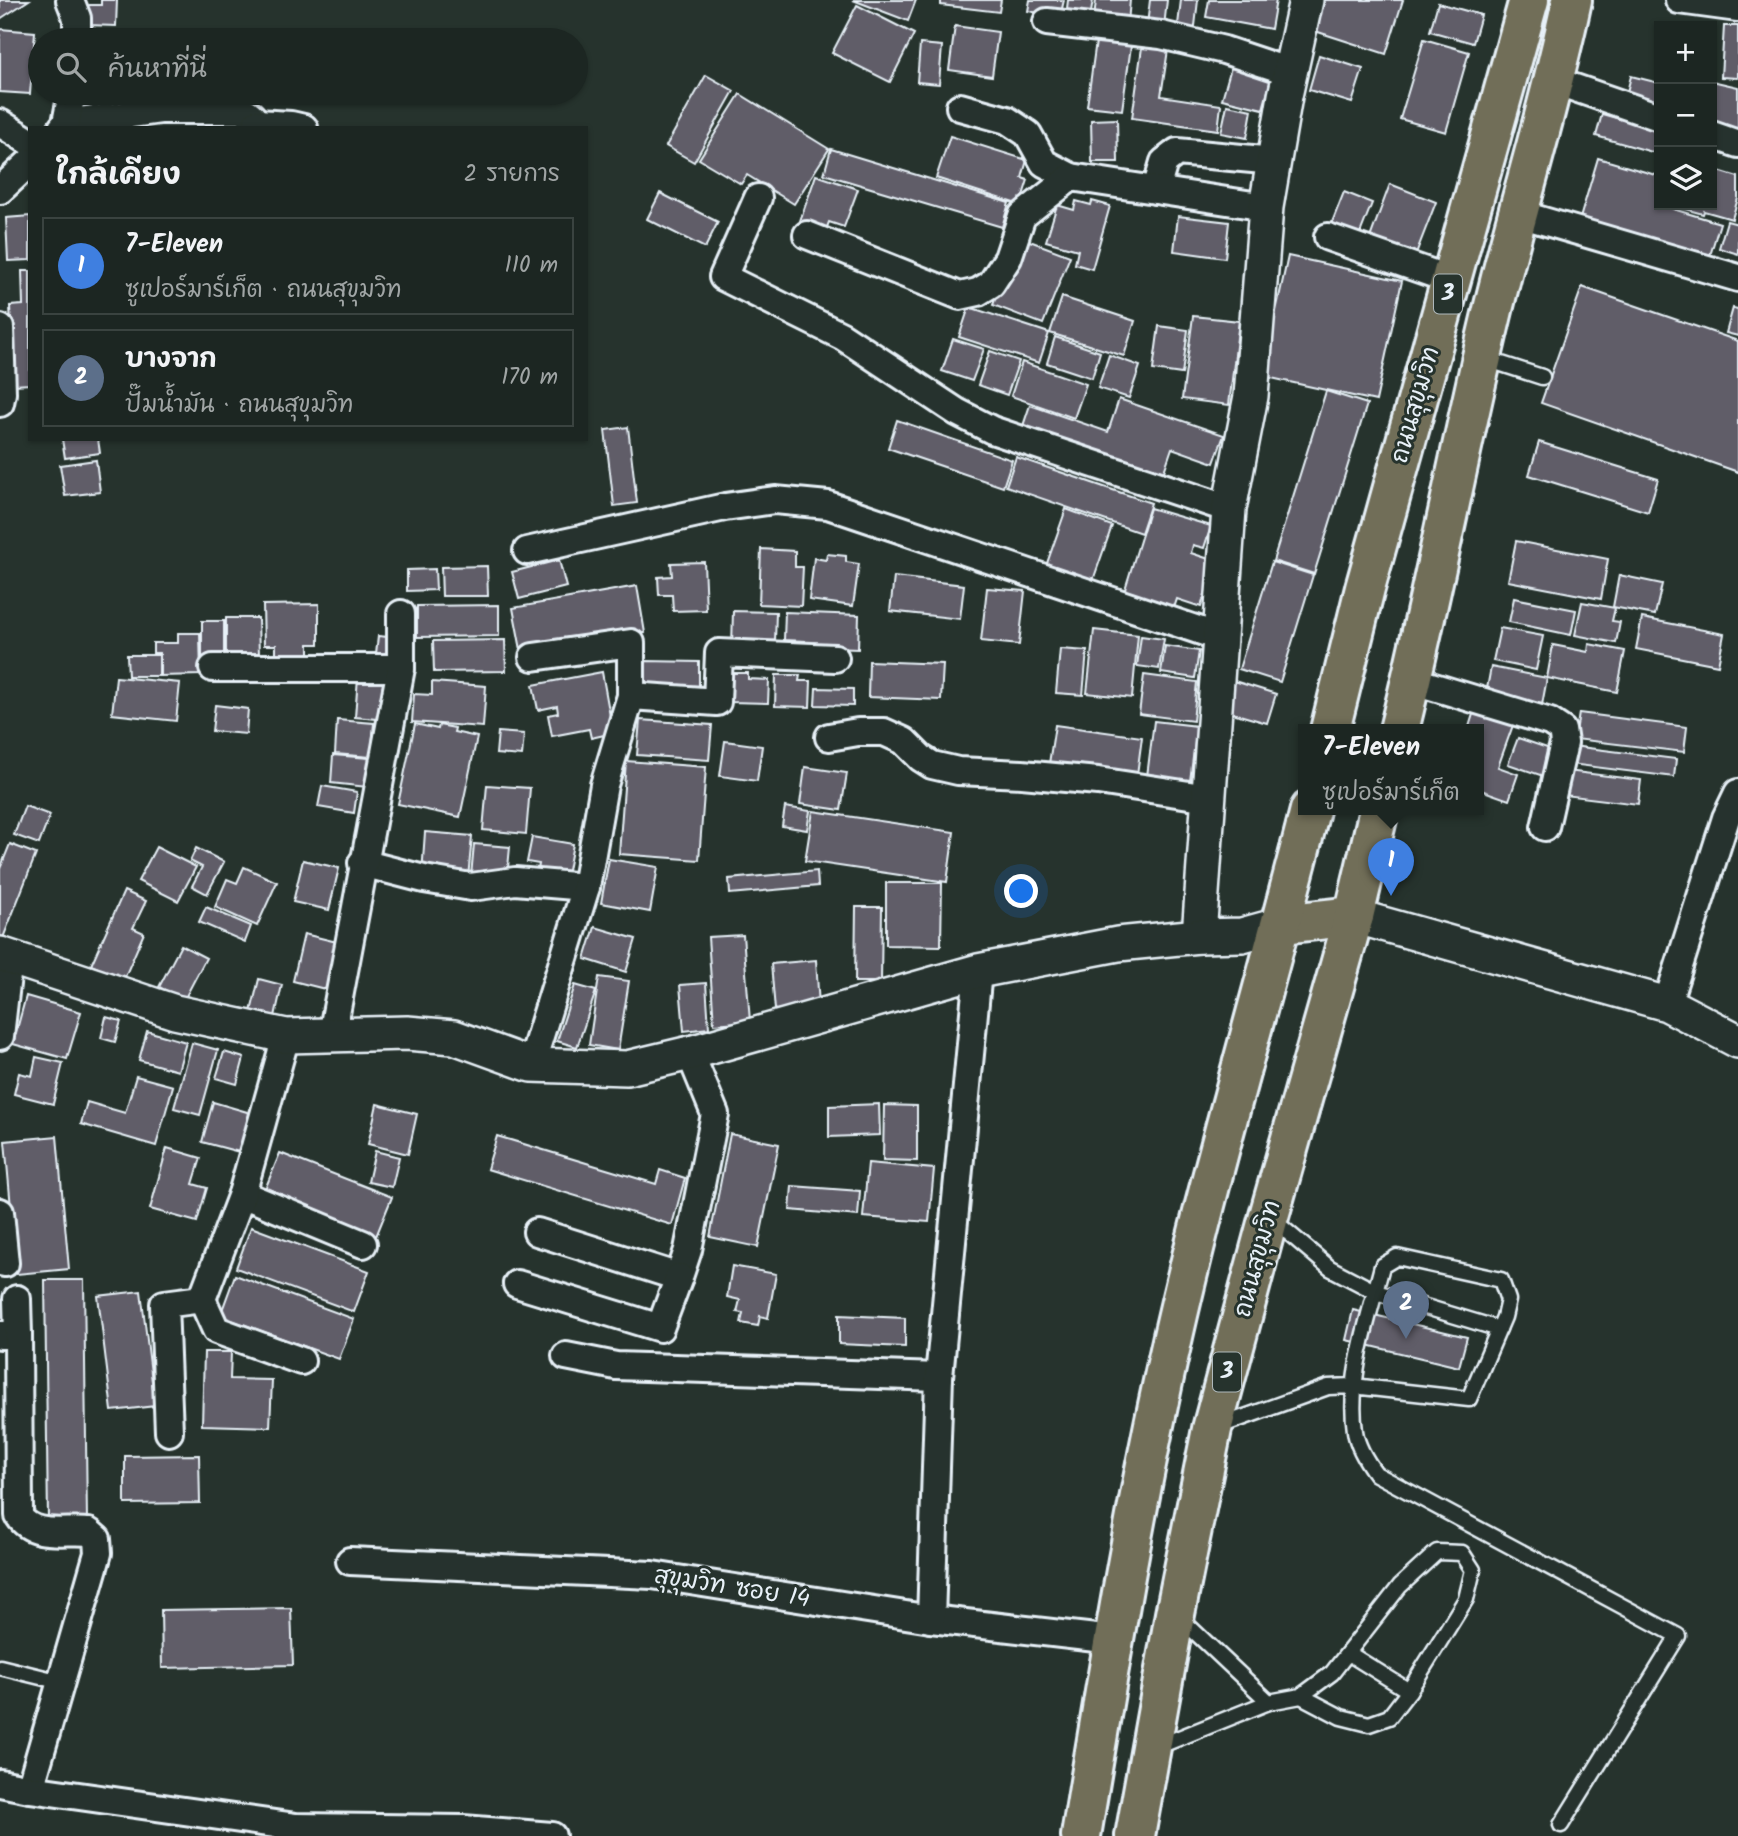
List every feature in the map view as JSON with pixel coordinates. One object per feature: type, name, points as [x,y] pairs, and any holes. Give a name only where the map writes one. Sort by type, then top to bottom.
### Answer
[{"type":"main road","name":"ถนนสุขุมวิท","points":[[1331,724],[1365,587],[1528,0]]},
{"type":"main road","name":"ถนนสุขุมวิท","points":[[1400,724],[1482,357],[1517,213],[1555,81],[1572,0]]},
{"type":"main road","points":[[1499,106],[1543,120]]},
{"type":"main road","points":[[1081,1836],[1148,1448],[1174,1329],[1309,815]]},
{"type":"main road","name":"ถนนสุขุมวิท","points":[[1135,1836],[1212,1429],[1354,916],[1378,815]]},
{"type":"main road","points":[[1282,924],[1354,916]]},
{"type":"street","points":[[70,0],[77,18],[77,28]]},
{"type":"street","points":[[1199,936],[1229,509],[1251,396],[1266,207],[1306,0]]},
{"type":"street","points":[[1679,0],[1738,8]]},
{"type":"street","points":[[1048,22],[1161,35],[1224,50],[1290,72]]},
{"type":"street","points":[[1555,81],[1654,115]]},
{"type":"street","points":[[69,105],[64,125],[160,110],[243,110],[251,114],[257,126],[295,126]]},
{"type":"street","points":[[960,107],[1007,120],[1028,134],[1044,163],[1071,177],[1266,207]]},
{"type":"street","points":[[0,123],[28,141]]},
{"type":"street","points":[[1717,137],[1738,144]]},
{"type":"street","points":[[1156,190],[1164,162],[1177,152],[1274,161]]},
{"type":"street","points":[[0,190],[28,164]]},
{"type":"street","points":[[807,235],[960,296],[978,292],[991,284],[1007,258],[1022,216],[1071,177]]},
{"type":"street","points":[[758,198],[723,277],[842,337],[957,412],[992,430],[1229,509]]},
{"type":"street","points":[[1517,213],[1738,278]]},
{"type":"street","points":[[1328,237],[1451,280]]},
{"type":"street","points":[[0,328],[0,403]]},
{"type":"street","points":[[527,551],[725,507],[775,500],[828,505],[1219,637]]},
{"type":"street","points":[[332,1035],[362,863],[401,668],[401,614]]},
{"type":"street","points":[[531,1065],[586,887],[604,785],[631,696],[631,643],[533,657]]},
{"type":"street","points":[[631,696],[718,702],[719,653],[835,658]]},
{"type":"street","points":[[213,668],[401,668]]},
{"type":"street","points":[[1411,680],[1550,722],[1562,730],[1564,743],[1545,827]]},
{"type":"street","points":[[829,737],[858,732],[884,732],[904,741],[932,765],[958,771],[1098,781],[1209,798]]},
{"type":"street","points":[[1667,1004],[1726,818],[1738,793]]},
{"type":"street","points":[[362,863],[424,879],[471,887],[515,881],[586,887]]},
{"type":"street","points":[[1354,916],[1667,1004],[1738,1041]]},
{"type":"street","points":[[0,1036],[5,956],[174,1012],[286,1036],[407,1033],[454,1037],[531,1065],[627,1068],[690,1053],[978,971],[1118,944],[1199,936],[1242,935],[1282,924]]},
{"type":"street","points":[[931,1619],[939,1377],[978,971]]},
{"type":"street","points":[[286,1036],[242,1194],[202,1299],[216,1330],[301,1361]]},
{"type":"street","points":[[517,1284],[660,1328],[688,1250],[715,1114],[690,1053]]},
{"type":"street","points":[[242,1194],[363,1244]]},
{"type":"street","points":[[0,1212],[5,1263],[0,1262]]},
{"type":"street","points":[[537,1231],[679,1277]]},
{"type":"street","points":[[17,1299],[9,1335],[19,1516],[24,1525],[38,1531],[89,1532],[97,1539],[98,1553],[30,1789]]},
{"type":"street","points":[[169,1432],[164,1304],[202,1299]]},
{"type":"street","points":[[566,1356],[616,1366],[939,1377]]},
{"type":"street","name":"สุขุมวิท ซอย 14","points":[[350,1562],[652,1575],[931,1619],[1113,1640]]},
{"type":"street","points":[[0,1783],[296,1826],[463,1829],[552,1836]]},
{"type":"lane","points":[[1482,357],[1542,377]]},
{"type":"lane","points":[[1269,1216],[1330,1268],[1376,1292],[1499,1329]]},
{"type":"lane","points":[[1212,1429],[1328,1387],[1353,1386],[1469,1399],[1499,1329],[1508,1300],[1501,1280],[1397,1257],[1382,1266],[1353,1386],[1355,1433],[1376,1474],[1678,1636],[1561,1825]]},
{"type":"lane","points":[[1150,1750],[1269,1702],[1301,1696],[1332,1673],[1400,1586],[1437,1552],[1462,1553],[1474,1570],[1466,1599],[1389,1717],[1369,1724],[1341,1717],[1301,1696]]},
{"type":"lane","points":[[1175,1614],[1269,1702]]},
{"type":"lane","points":[[1348,1653],[1409,1690]]},
{"type":"lane","points":[[0,1667],[61,1682]]},
{"type":"building","points":[[0,0],[29,0],[0,19]]},
{"type":"building","points":[[101,0],[117,0],[116,26],[87,25],[88,5],[101,5]]},
{"type":"building","points":[[853,0],[916,0],[908,21]]},
{"type":"building","points":[[941,0],[1001,0],[999,12],[941,5]]},
{"type":"building","points":[[1030,0],[1064,0],[1060,17],[1028,11]]},
{"type":"building","points":[[1068,0],[1093,0],[1090,19],[1066,17]]},
{"type":"building","points":[[1096,0],[1130,0],[1128,23],[1094,20]]},
{"type":"building","points":[[1150,0],[1167,0],[1164,27],[1147,25]]},
{"type":"building","points":[[1181,0],[1198,0],[1194,35],[1177,33]]},
{"type":"building","points":[[1209,0],[1276,0],[1271,29],[1206,17]]},
{"type":"building","points":[[1325,0],[1403,0],[1386,54],[1315,31]]},
{"type":"building","points":[[1438,3],[1481,15],[1473,43],[1430,31]]},
{"type":"building","points":[[857,5],[914,34],[890,82],[832,53]]},
{"type":"building","points":[[955,26],[998,32],[992,76],[949,70]]},
{"type":"building","points":[[1724,26],[1738,26],[1738,78],[1721,77]]},
{"type":"building","points":[[0,29],[28,31],[28,94],[0,92]]},
{"type":"building","points":[[1424,39],[1469,52],[1446,132],[1400,119]]},
{"type":"building","points":[[1143,40],[1169,43],[1161,96],[1221,105],[1218,130],[1132,118]]},
{"type":"building","points":[[1096,41],[1131,46],[1122,110],[1087,106]]},
{"type":"building","points":[[920,44],[942,46],[939,84],[917,82]]},
{"type":"building","points":[[1319,55],[1363,69],[1352,103],[1309,90]]},
{"type":"building","points":[[1232,64],[1272,76],[1263,109],[1222,99]]},
{"type":"building","points":[[706,75],[734,91],[694,162],[666,146]]},
{"type":"building","points":[[1631,76],[1654,82],[1654,108],[1625,100]]},
{"type":"building","points":[[1717,82],[1738,87],[1738,129],[1717,123]]},
{"type":"building","points":[[740,94],[829,149],[794,204],[747,175],[741,184],[699,159]]},
{"type":"building","points":[[85,105],[139,105],[139,112],[85,111]]},
{"type":"building","points":[[1227,105],[1252,110],[1247,138],[1221,133]]},
{"type":"building","points":[[1602,114],[1654,129],[1654,153],[1596,136]]},
{"type":"building","points":[[1117,119],[1118,162],[1092,162],[1091,120]]},
{"type":"building","points":[[950,136],[1027,160],[1022,178],[1028,180],[1020,205],[936,178]]},
{"type":"building","points":[[831,149],[1009,203],[1002,227],[824,174]]},
{"type":"building","points":[[1598,158],[1654,175],[1654,210],[1676,210],[1720,223],[1708,262],[1578,225]]},
{"type":"building","points":[[1717,171],[1738,177],[1738,198],[1732,219],[1704,211],[1703,214],[1689,210],[1717,210]]},
{"type":"building","points":[[816,175],[858,189],[844,227],[829,222],[826,230],[800,221]]},
{"type":"building","points":[[1390,184],[1436,202],[1415,256],[1370,238]]},
{"type":"building","points":[[1344,192],[1372,203],[1359,236],[1331,225]]},
{"type":"building","points":[[660,193],[718,222],[705,248],[647,219]]},
{"type":"building","points":[[1076,201],[1091,205],[1092,201],[1110,206],[1092,269],[1075,264],[1078,250],[1046,241],[1057,205],[1074,210]]},
{"type":"building","points":[[28,216],[28,260],[8,261],[6,218]]},
{"type":"building","points":[[1178,216],[1229,222],[1225,258],[1174,251]]},
{"type":"building","points":[[1727,221],[1738,224],[1738,254],[1719,248]]},
{"type":"building","points":[[1019,237],[1070,256],[1043,324],[993,305]]},
{"type":"building","points":[[1288,256],[1402,281],[1376,401],[1262,376]]},
{"type":"building","points":[[22,271],[28,271],[28,384],[14,385],[10,306],[23,305]]},
{"type":"building","points":[[1582,287],[1738,341],[1738,472],[1541,403]]},
{"type":"building","points":[[1062,297],[1135,321],[1124,356],[1050,333]]},
{"type":"building","points":[[969,307],[1049,333],[1039,363],[959,337]]},
{"type":"building","points":[[1733,308],[1738,309],[1738,336],[1726,333]]},
{"type":"building","points":[[1193,316],[1239,321],[1229,405],[1182,399]]},
{"type":"building","points":[[1159,326],[1188,330],[1182,374],[1153,370]]},
{"type":"building","points":[[1055,337],[1100,352],[1092,378],[1047,363]]},
{"type":"building","points":[[953,339],[984,349],[972,381],[942,371]]},
{"type":"building","points":[[990,351],[1019,361],[1007,395],[978,385]]},
{"type":"building","points":[[1109,355],[1140,366],[1129,398],[1098,388]]},
{"type":"building","points":[[1022,362],[1086,384],[1074,418],[1011,396]]},
{"type":"building","points":[[1326,391],[1367,404],[1314,574],[1273,561]]},
{"type":"building","points":[[1119,399],[1224,435],[1214,463],[1172,448],[1160,483],[1020,435],[1030,405],[1108,432]]},
{"type":"building","points":[[897,420],[1012,460],[1003,487],[888,448]]},
{"type":"building","points":[[628,427],[637,503],[614,506],[605,430]]},
{"type":"building","points":[[62,441],[98,441],[100,453],[65,458]]},
{"type":"building","points":[[1539,442],[1658,479],[1648,512],[1529,475]]},
{"type":"building","points":[[1016,457],[1151,503],[1141,533],[1006,486]]},
{"type":"building","points":[[96,460],[100,492],[65,496],[60,465]]},
{"type":"building","points":[[1150,508],[1211,526],[1204,548],[1193,545],[1191,553],[1215,561],[1201,607],[1177,599],[1172,614],[1122,599]]},
{"type":"building","points":[[1066,509],[1112,526],[1091,586],[1045,569]]},
{"type":"building","points":[[1516,541],[1608,559],[1601,599],[1508,581]]},
{"type":"building","points":[[761,549],[795,551],[795,567],[803,567],[801,606],[759,604]]},
{"type":"building","points":[[827,554],[846,556],[846,562],[859,564],[853,606],[809,600],[814,558],[826,560]]},
{"type":"building","points":[[559,560],[566,587],[519,599],[512,572]]},
{"type":"building","points":[[704,562],[706,610],[673,611],[672,595],[659,595],[658,577],[672,576],[671,563]]},
{"type":"building","points":[[1272,562],[1313,575],[1280,682],[1239,669]]},
{"type":"building","points":[[487,566],[488,596],[442,596],[441,567]]},
{"type":"building","points":[[435,569],[436,590],[407,591],[407,570]]},
{"type":"building","points":[[1619,575],[1662,584],[1655,615],[1613,607]]},
{"type":"building","points":[[894,577],[964,585],[960,619],[890,611]]},
{"type":"building","points":[[637,586],[645,633],[522,655],[513,608]]},
{"type":"building","points":[[987,588],[1025,591],[1019,645],[981,641]]},
{"type":"building","points":[[1514,598],[1576,610],[1571,635],[1509,622]]},
{"type":"building","points":[[1582,602],[1615,608],[1612,621],[1620,622],[1616,643],[1575,635]]},
{"type":"building","points":[[319,604],[319,644],[309,644],[309,654],[276,654],[276,645],[264,645],[263,605]]},
{"type":"building","points":[[499,605],[499,636],[417,637],[417,606]]},
{"type":"building","points":[[733,611],[776,612],[775,642],[759,641],[759,649],[732,647]]},
{"type":"building","points":[[785,612],[859,615],[858,649],[805,647],[805,641],[784,640]]},
{"type":"building","points":[[226,618],[258,618],[259,656],[226,656]]},
{"type":"building","points":[[1642,618],[1724,634],[1718,665],[1636,649]]},
{"type":"building","points":[[202,621],[224,621],[224,658],[202,658]]},
{"type":"building","points":[[1500,628],[1543,636],[1536,670],[1493,661]]},
{"type":"building","points":[[1094,630],[1138,635],[1132,698],[1087,693]]},
{"type":"building","points":[[178,633],[200,633],[201,675],[160,676],[160,653],[153,653],[153,643],[178,643]]},
{"type":"building","points":[[378,636],[398,638],[396,655],[376,654]]},
{"type":"building","points":[[1141,636],[1164,639],[1159,669],[1137,666]]},
{"type":"building","points":[[505,640],[506,671],[434,672],[433,641]]},
{"type":"building","points":[[1589,644],[1625,651],[1617,692],[1547,678],[1553,645],[1588,652]]},
{"type":"building","points":[[1165,646],[1199,651],[1195,678],[1161,673]]},
{"type":"building","points":[[1060,649],[1087,651],[1083,695],[1056,693]]},
{"type":"building","points":[[127,655],[159,655],[159,676],[128,676]]},
{"type":"building","points":[[645,661],[699,662],[699,693],[645,688]]},
{"type":"building","points":[[869,661],[943,664],[941,700],[868,697]]},
{"type":"building","points":[[1491,667],[1547,678],[1542,705],[1486,694]]},
{"type":"building","points":[[602,672],[613,733],[591,738],[589,729],[552,736],[548,715],[558,713],[557,706],[538,710],[533,685]]},
{"type":"building","points":[[731,673],[748,673],[748,679],[769,680],[768,703],[730,702]]},
{"type":"building","points":[[776,675],[800,675],[799,681],[811,681],[810,707],[775,706]]},
{"type":"building","points":[[1144,675],[1197,682],[1193,721],[1139,714]]},
{"type":"building","points":[[116,677],[180,683],[176,721],[112,714]]},
{"type":"building","points":[[358,677],[391,680],[388,720],[355,717]]},
{"type":"building","points":[[1231,680],[1276,694],[1267,723],[1222,710]]},
{"type":"building","points":[[432,682],[486,686],[483,727],[412,722],[414,694],[432,695]]},
{"type":"building","points":[[816,688],[853,689],[853,706],[815,705]]},
{"type":"building","points":[[215,705],[248,709],[246,734],[212,731]]},
{"type":"building","points":[[1474,711],[1513,725],[1498,767],[1518,774],[1509,800],[1484,791],[1484,724],[1470,724]]},
{"type":"building","points":[[1579,713],[1687,727],[1684,752],[1575,739]]},
{"type":"building","points":[[337,720],[374,723],[371,757],[335,754]]},
{"type":"building","points":[[640,720],[712,725],[709,760],[637,755]]},
{"type":"building","points":[[1154,721],[1197,726],[1189,789],[1146,784]]},
{"type":"building","points":[[415,724],[438,729],[439,725],[455,728],[454,732],[477,737],[460,817],[398,804]]},
{"type":"building","points":[[1055,725],[1142,737],[1136,782],[1048,770]]},
{"type":"building","points":[[498,732],[524,734],[522,756],[496,754]]},
{"type":"building","points":[[1518,738],[1559,752],[1549,778],[1508,764]]},
{"type":"building","points":[[725,741],[762,746],[757,781],[720,776]]},
{"type":"building","points":[[1572,746],[1676,759],[1674,777],[1570,764]]},
{"type":"building","points":[[333,755],[369,758],[367,787],[331,783]]},
{"type":"building","points":[[626,761],[706,767],[699,860],[619,854]]},
{"type":"building","points":[[805,767],[847,773],[841,810],[800,804]]},
{"type":"building","points":[[1567,771],[1641,780],[1638,804],[1564,795]]},
{"type":"building","points":[[487,785],[530,788],[526,834],[483,830]]},
{"type":"building","points":[[322,786],[357,792],[354,813],[318,807]]},
{"type":"building","points":[[25,806],[50,815],[39,844],[14,835]]},
{"type":"building","points":[[785,807],[810,811],[807,830],[782,826]]},
{"type":"building","points":[[813,811],[954,832],[947,882],[805,861]]},
{"type":"building","points":[[425,832],[472,836],[468,878],[422,874]]},
{"type":"building","points":[[532,837],[573,844],[566,881],[537,876],[539,864],[527,862]]},
{"type":"building","points":[[10,844],[36,854],[3,938],[0,937],[0,869]]},
{"type":"building","points":[[474,844],[510,847],[507,878],[471,876]]},
{"type":"building","points":[[156,847],[196,867],[178,901],[138,881]]},
{"type":"building","points":[[196,848],[224,862],[207,894],[192,886],[202,867],[190,861]]},
{"type":"building","points":[[609,859],[658,867],[650,912],[601,903]]},
{"type":"building","points":[[303,860],[339,868],[329,910],[293,902]]},
{"type":"building","points":[[244,867],[277,882],[257,926],[215,907],[227,879],[237,883]]},
{"type":"building","points":[[817,871],[818,886],[730,894],[729,879]]},
{"type":"building","points":[[886,883],[942,883],[941,946],[886,945]]},
{"type":"building","points":[[124,891],[146,901],[133,928],[144,933],[124,979],[91,965]]},
{"type":"building","points":[[206,907],[251,926],[245,942],[199,922]]},
{"type":"building","points":[[856,907],[882,907],[881,982],[855,982]]},
{"type":"building","points":[[595,927],[636,939],[626,972],[585,959]]},
{"type":"building","points":[[304,934],[341,943],[329,990],[293,981]]},
{"type":"building","points":[[743,935],[750,1021],[714,1024],[708,937]]},
{"type":"building","points":[[181,945],[206,958],[184,1000],[159,987]]},
{"type":"building","points":[[816,960],[819,1006],[775,1010],[771,964]]},
{"type":"building","points":[[599,977],[629,981],[618,1050],[589,1045]]},
{"type":"building","points":[[259,979],[282,985],[274,1021],[250,1016]]},
{"type":"building","points":[[706,983],[709,1028],[684,1031],[680,985]]},
{"type":"building","points":[[575,985],[596,991],[577,1047],[557,1041]]},
{"type":"building","points":[[26,996],[81,1012],[67,1059],[13,1044]]},
{"type":"building","points":[[106,1017],[121,1021],[115,1042],[101,1038]]},
{"type":"building","points":[[147,1031],[186,1042],[178,1071],[139,1060]]},
{"type":"building","points":[[192,1043],[218,1050],[200,1115],[174,1108]]},
{"type":"building","points":[[224,1052],[244,1058],[237,1084],[216,1078]]},
{"type":"building","points":[[36,1057],[63,1063],[53,1104],[14,1094],[19,1073],[32,1076]]},
{"type":"building","points":[[136,1076],[173,1086],[156,1146],[81,1124],[87,1102],[125,1113]]},
{"type":"building","points":[[213,1102],[254,1114],[243,1153],[202,1142]]},
{"type":"building","points":[[377,1104],[417,1114],[408,1154],[368,1144]]},
{"type":"building","points":[[879,1104],[880,1135],[829,1137],[829,1106]]},
{"type":"building","points":[[884,1105],[917,1106],[917,1161],[883,1160]]},
{"type":"building","points":[[730,1134],[779,1144],[758,1247],[710,1237]]},
{"type":"building","points":[[57,1136],[69,1269],[17,1274],[5,1141]]},
{"type":"building","points":[[497,1136],[656,1184],[660,1170],[685,1178],[672,1225],[487,1169]]},
{"type":"building","points":[[167,1148],[201,1158],[193,1184],[207,1188],[197,1222],[150,1209]]},
{"type":"building","points":[[375,1151],[399,1157],[392,1187],[368,1182]]},
{"type":"building","points":[[280,1153],[392,1197],[375,1239],[263,1194]]},
{"type":"building","points":[[868,1163],[934,1169],[929,1222],[863,1217]]},
{"type":"building","points":[[792,1186],[860,1191],[858,1216],[790,1210]]},
{"type":"building","points":[[251,1227],[369,1271],[354,1312],[236,1268]]},
{"type":"building","points":[[732,1266],[776,1274],[768,1318],[760,1316],[758,1326],[741,1323],[743,1313],[737,1312],[740,1300],[727,1297]]},
{"type":"building","points":[[235,1275],[354,1319],[339,1359],[220,1316]]},
{"type":"building","points":[[45,1280],[84,1280],[87,1520],[48,1521]]},
{"type":"building","points":[[141,1291],[155,1406],[112,1411],[98,1296]]},
{"type":"building","points":[[1353,1310],[1467,1337],[1459,1367],[1346,1340]]},
{"type":"building","points":[[839,1315],[905,1318],[905,1347],[839,1344]]},
{"type":"building","points":[[204,1352],[231,1352],[230,1379],[272,1380],[270,1427],[202,1425]]},
{"type":"building","points":[[199,1455],[200,1503],[125,1504],[125,1456]]},
{"type":"building","points":[[291,1608],[293,1665],[162,1668],[161,1610]]},
{"type":"place","name":"7-Eleven","points":[[1391,896]]},
{"type":"place","name":"บางจาก","points":[[1406,1339]]}]
